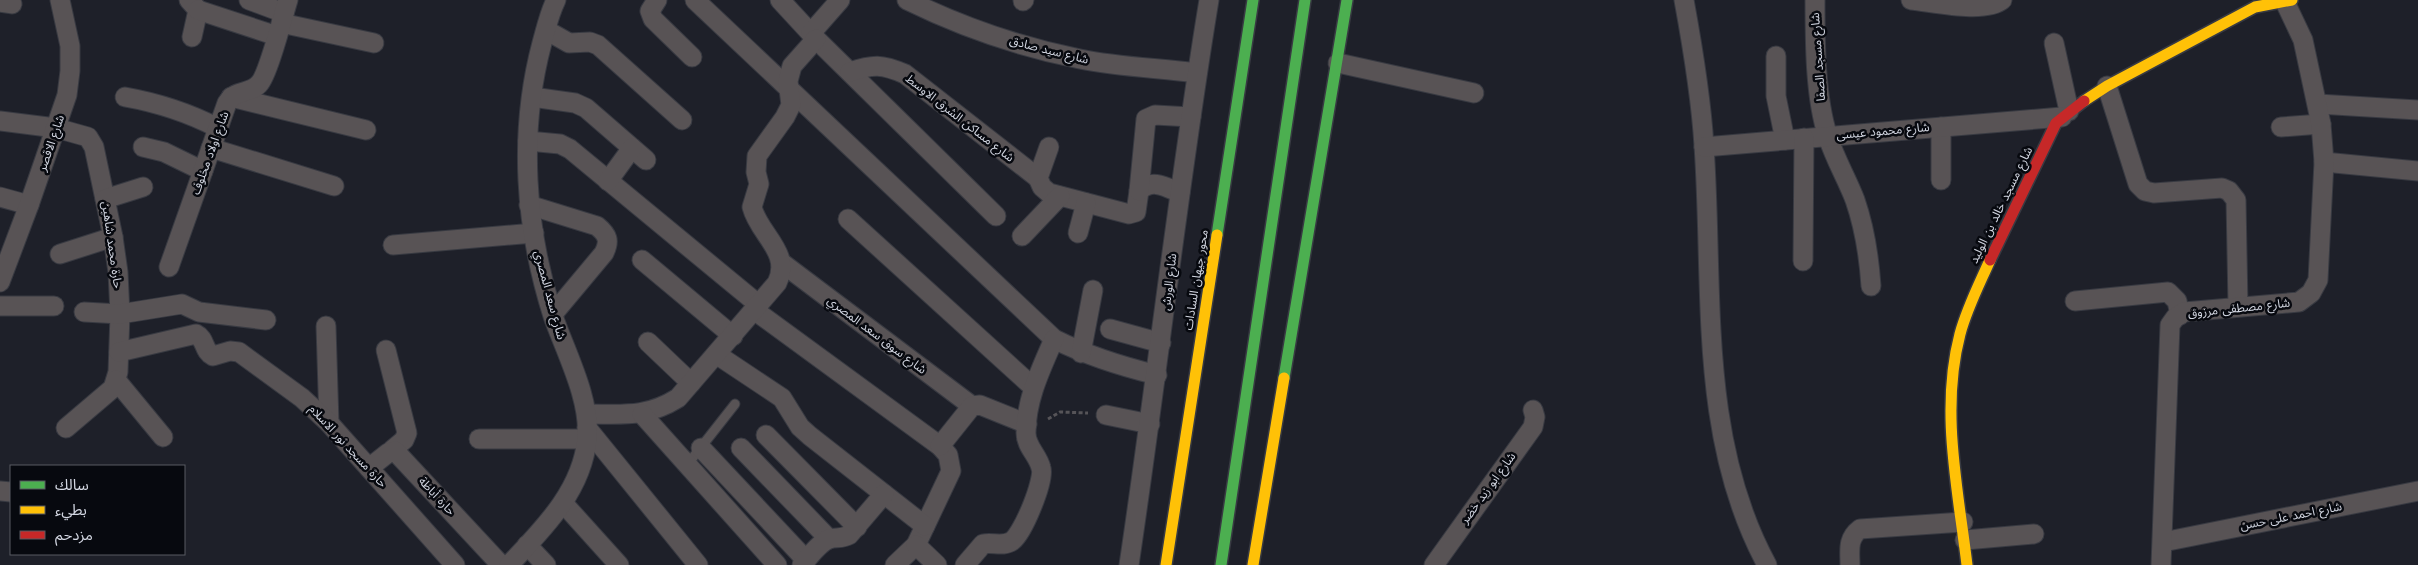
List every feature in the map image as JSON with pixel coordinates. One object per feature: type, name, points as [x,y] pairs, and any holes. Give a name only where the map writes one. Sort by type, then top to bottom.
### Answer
[{"type":"street","name":"شارع الاقصر","points":[[1,275],[7,242],[29,205],[66,95],[70,71],[70,46],[60,0]]},
{"type":"street","points":[[248,0],[283,18]]},
{"type":"street","points":[[657,0],[650,11],[653,19],[692,57]]},
{"type":"street","points":[[695,0],[790,92],[1054,339],[1081,353],[1109,364],[1157,375]]},
{"type":"street","points":[[780,0],[813,36],[996,216]]},
{"type":"street","points":[[479,439],[587,427],[661,409],[678,398],[777,283],[782,272],[782,264],[777,251],[752,208],[759,184],[756,164],[757,156],[786,117],[791,105],[788,81],[792,66],[840,0]]},
{"type":"street","name":"شارع سيد صادق","points":[[907,0],[978,31],[1028,46],[1081,59],[1197,73]]},
{"type":"street","name":"شارع الورش","points":[[1129,565],[1157,375],[1180,193],[1209,0]]},
{"type":"street","name":"محور جيهان السادات","points":[[1166,565],[1253,0]]},
{"type":"street","points":[[1222,565],[1305,0]]},
{"type":"street","points":[[1253,565],[1347,0]]},
{"type":"street","points":[[1684,0],[1697,68],[1704,147],[1708,288],[1714,385],[1727,462],[1752,537],[1767,565]]},
{"type":"street","name":"شارع مسجد الصفا","points":[[1815,0],[1814,40],[1819,88],[1828,136],[1862,221],[1868,247],[1871,286]]},
{"type":"street","points":[[1911,0],[1983,7],[1996,5],[2002,0]]},
{"type":"street","name":"شارع مسجد خالد بن الوليد","points":[[1968,565],[1952,441],[1950,406],[1953,370],[1960,335],[1971,301],[2056,123],[2107,86],[2255,4],[2289,1]]},
{"type":"street","name":"شارع مصطفى مرزوق","points":[[2161,565],[2170,325],[2180,315],[2238,306],[2299,302],[2311,293],[2318,280],[2324,162],[2321,124],[2303,40],[2289,1]]},
{"type":"street","name":"شارع سعد المصري","points":[[509,565],[564,502],[574,486],[583,463],[587,427],[553,314],[529,205],[528,141],[532,97],[537,63],[556,3]]},
{"type":"street","points":[[192,37],[193,5],[283,18],[374,43]]},
{"type":"street","name":"شارع اولاد مخلوف","points":[[169,267],[218,128],[231,97],[237,93],[252,90],[263,80],[283,18]]},
{"type":"street","points":[[546,30],[569,43],[590,42],[598,45],[682,120]]},
{"type":"street","points":[[2054,43],[2066,114]]},
{"type":"street","points":[[1776,56],[1776,96],[1785,140]]},
{"type":"street","points":[[1338,63],[1474,93]]},
{"type":"street","name":"شارع مساكن الشرق الاوسط","points":[[850,72],[868,66],[886,66],[904,74],[1038,178],[1042,187],[1049,193],[1132,214],[1137,209],[1140,191]]},
{"type":"street","points":[[2107,86],[2138,184],[2145,191],[2154,193],[2222,188],[2229,191],[2236,200],[2238,306]]},
{"type":"street","points":[[125,97],[158,103],[189,113],[218,128]]},
{"type":"street","points":[[231,97],[366,130]]},
{"type":"street","points":[[532,97],[575,103],[586,108],[639,154],[608,181]]},
{"type":"street","points":[[2318,104],[2418,110]]},
{"type":"street","name":"شارع محمود عيسى","points":[[1704,147],[1941,127],[2066,114]]},
{"type":"street","points":[[1140,191],[1146,119],[1155,115],[1191,117]]},
{"type":"street","points":[[0,122],[56,128]]},
{"type":"street","points":[[2281,127],[2321,124]]},
{"type":"street","points":[[1941,127],[1941,180]]},
{"type":"street","name":"حارة محمد شاهين","points":[[56,128],[83,134],[92,141],[113,237],[118,272],[120,314],[116,380]]},
{"type":"street","points":[[1804,138],[1804,260]]},
{"type":"street","points":[[528,141],[560,144],[570,149],[756,308],[940,446],[948,455],[951,471],[916,544],[896,565]]},
{"type":"street","points":[[143,147],[164,152],[203,171]]},
{"type":"street","points":[[1038,178],[1049,147]]},
{"type":"street","points":[[211,148],[334,186]]},
{"type":"street","points":[[2324,162],[2418,171]]},
{"type":"street","points":[[1140,191],[1149,184],[1155,183],[1180,193]]},
{"type":"street","points":[[105,199],[143,187]]},
{"type":"street","points":[[1022,236],[1060,196]]},
{"type":"street","points":[[0,197],[29,205]]},
{"type":"street","points":[[1078,233],[1086,203]]},
{"type":"street","points":[[529,205],[597,226],[606,233],[609,243],[604,253],[553,314]]},
{"type":"street","points":[[848,219],[1033,387]]},
{"type":"street","points":[[393,245],[534,233]]},
{"type":"street","points":[[60,254],[113,237]]},
{"type":"street","points":[[642,260],[733,336]]},
{"type":"street","name":"شارع سوق سعد المصري","points":[[782,264],[972,406]]},
{"type":"street","points":[[1081,353],[1093,290]]},
{"type":"street","points":[[2075,301],[2168,292],[2177,301],[2180,315]]},
{"type":"street","points":[[84,312],[120,314],[182,304],[199,312],[266,320]]},
{"type":"street","points":[[0,306],[54,306]]},
{"type":"street","points":[[326,326],[329,422]]},
{"type":"street","points":[[1110,329],[1161,344]]},
{"type":"street","name":"حارة مسجد نور الاسلام","points":[[119,352],[196,334],[203,340],[209,354],[213,356],[230,351],[239,352],[273,375],[329,422],[455,565]]},
{"type":"street","points":[[965,565],[983,544],[1002,544],[1012,541],[1018,534],[1043,475],[1041,467],[1028,443],[1027,424],[1033,387],[1054,339]]},
{"type":"street","points":[[648,342],[691,383]]},
{"type":"street","points":[[369,468],[404,440],[407,433],[386,350]]},
{"type":"street","points":[[716,354],[782,398],[800,428],[925,526]]},
{"type":"street","points":[[66,428],[112,388],[116,380],[163,437]]},
{"type":"street","points":[[940,446],[972,406],[980,404],[1027,424]]},
{"type":"street","name":"شارع ابو زيد خضر","points":[[1434,565],[1533,427],[1535,417],[1533,410]]},
{"type":"street","points":[[642,414],[777,565]]},
{"type":"street","points":[[1106,415],[1150,424]]},
{"type":"street","points":[[587,427],[698,565]]},
{"type":"street","points":[[766,435],[857,527]]},
{"type":"street","points":[[701,448],[804,562],[828,539],[843,538],[857,527],[884,494]]},
{"type":"street","points":[[741,448],[828,539]]},
{"type":"street","name":"حارة أباظة","points":[[392,450],[398,454],[501,565]]},
{"type":"street","name":"شارع احمد على حسن","points":[[2163,542],[2418,491]]},
{"type":"street","points":[[564,502],[619,565]]},
{"type":"street","points":[[1850,565],[1849,544],[1853,535],[1860,529],[2034,534]]},
{"type":"street","points":[[916,544],[937,565]]},
{"type":"street","points":[[527,545],[546,565]]},
{"type":"lane","points":[[687,465],[735,404]]},
{"type":"path","points":[[1028,443],[1046,421],[1060,412],[1106,415]]},
{"type":"traffic: fast","points":[[1217,235],[1253,0]]},
{"type":"traffic: fast","points":[[1221,565],[1305,0]]},
{"type":"traffic: fast","points":[[1284,378],[1347,0]]},
{"type":"traffic: slow","points":[[2084,101],[2107,86],[2255,7],[2292,0]]},
{"type":"traffic: slow","points":[[1166,565],[1217,235]]},
{"type":"traffic: slow","points":[[1967,565],[1953,449],[1951,391],[1960,334],[1990,260]]},
{"type":"traffic: slow","points":[[1253,565],[1284,378]]},
{"type":"traffic: jam","points":[[1990,260],[2056,123],[2084,101]]}]
